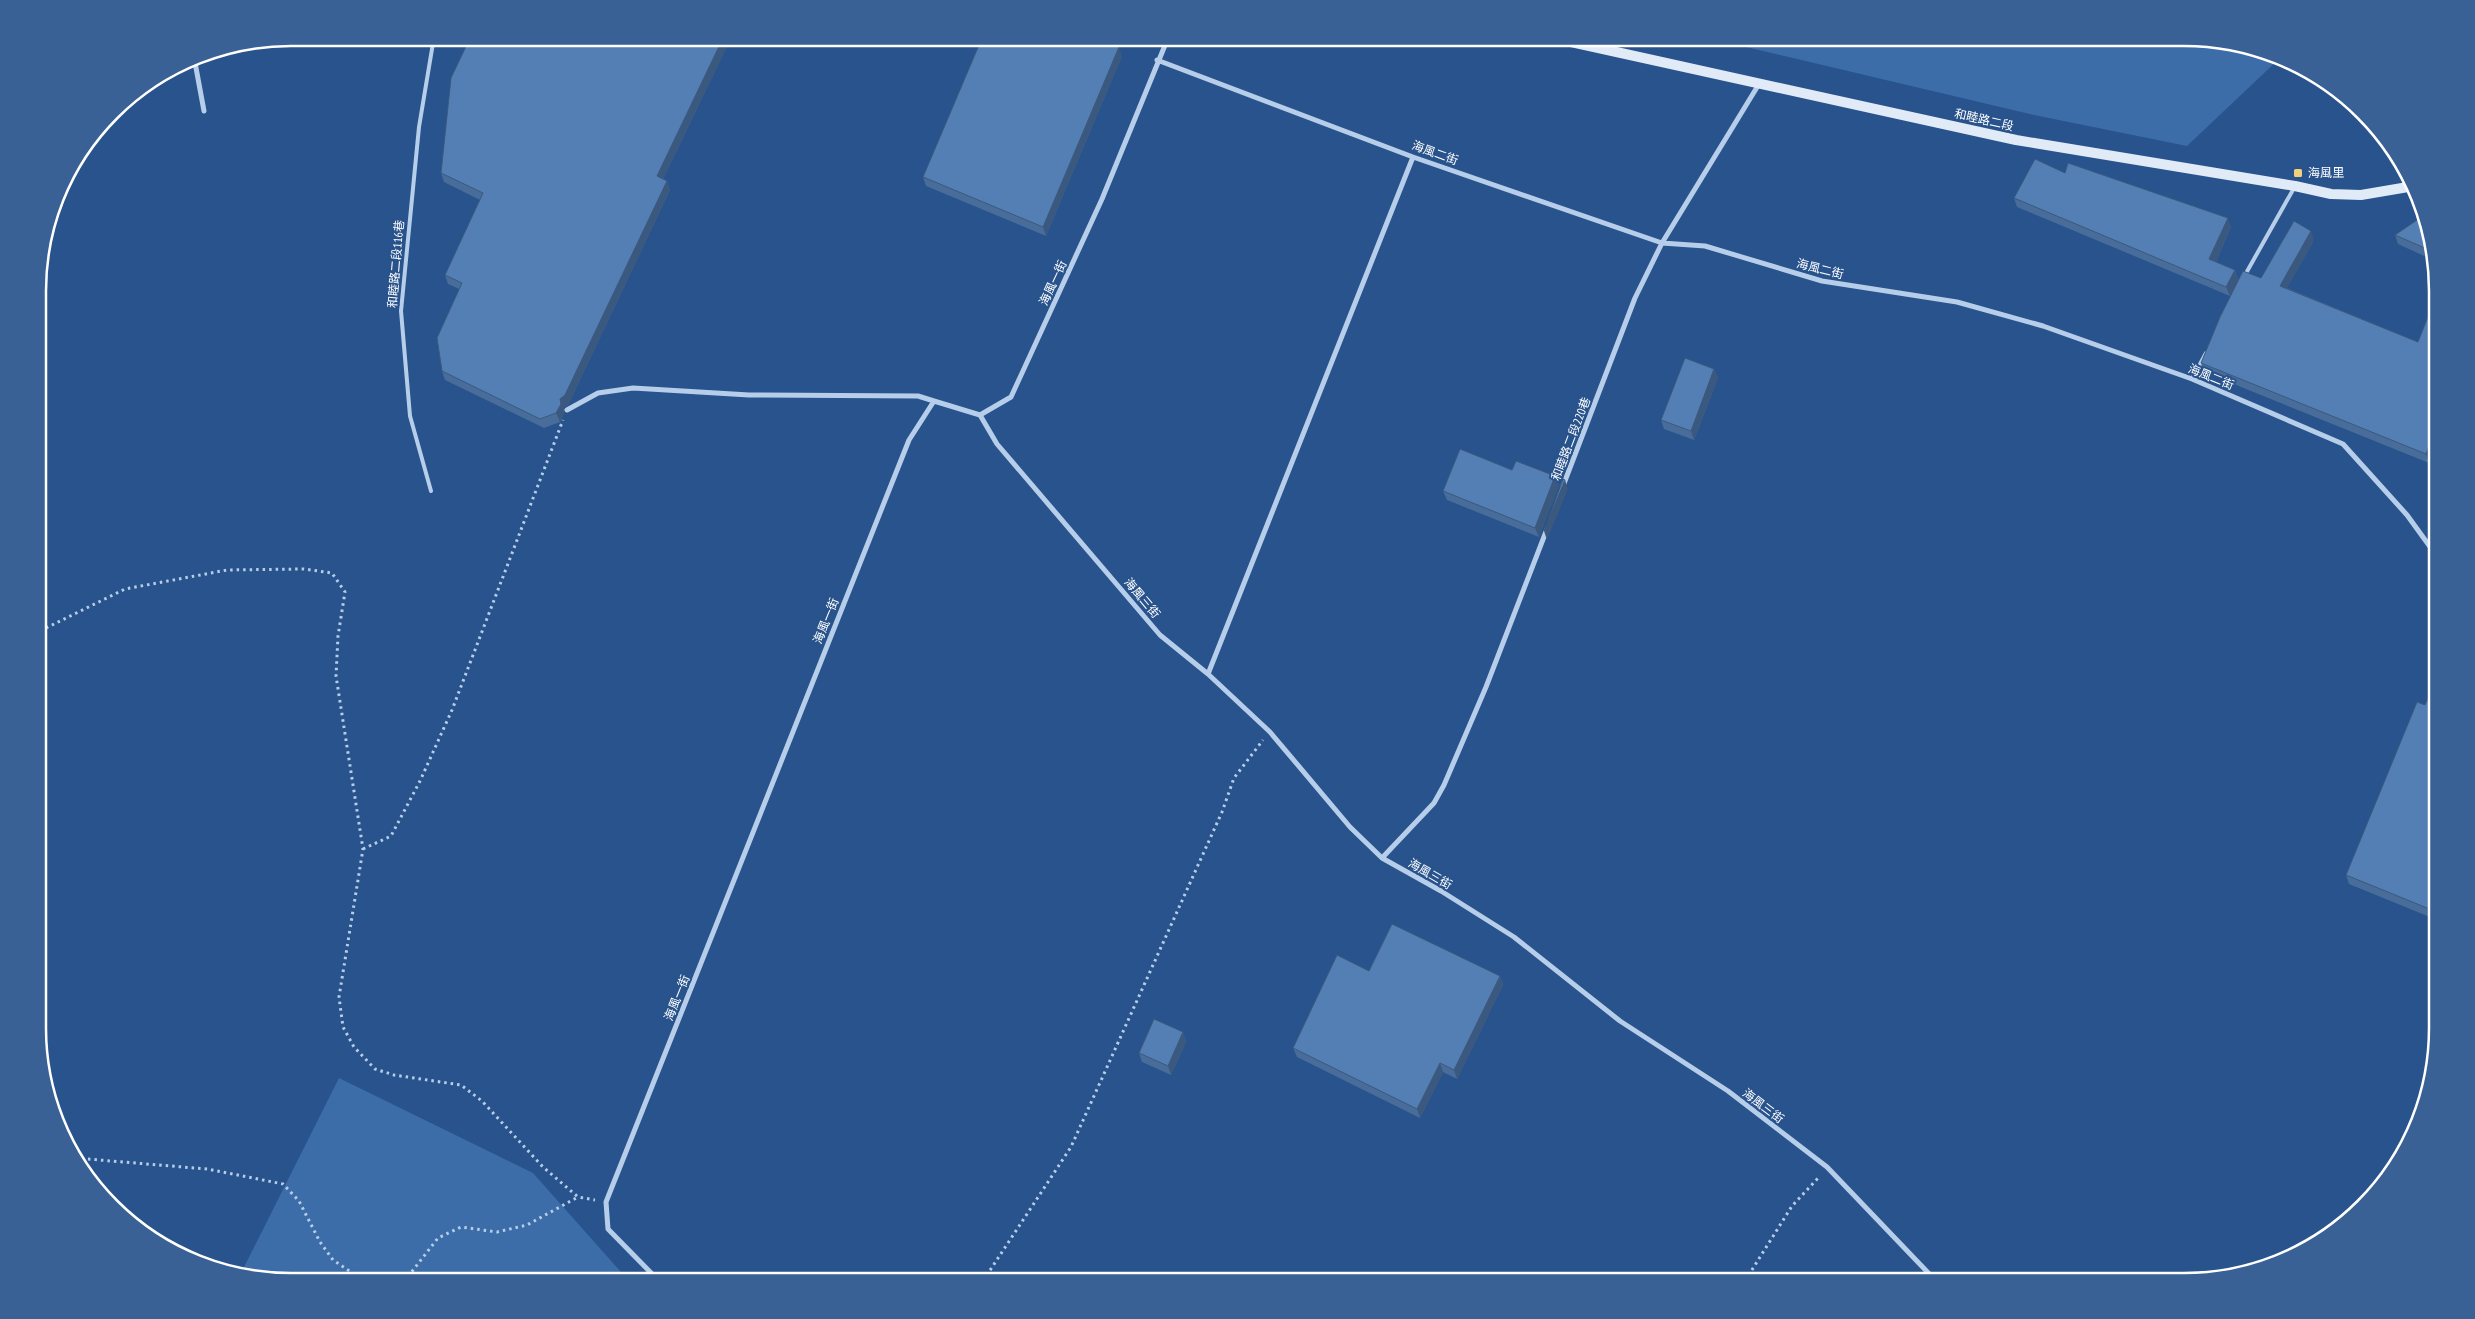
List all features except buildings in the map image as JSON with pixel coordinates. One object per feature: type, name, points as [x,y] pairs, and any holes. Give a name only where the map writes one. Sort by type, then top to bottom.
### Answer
[{"type":"street","name":"海風一街","points":[[980,415],[1011,397],[1102,199],[1164,46]]},
{"type":"street","name":"和睦路二段","points":[[1591,46],[2016,140],[2295,186],[2331,194],[2361,195],[2405,188]]},
{"type":"street","name":"海風二街","points":[[1157,60],[1413,156],[1662,243],[1705,246],[1822,282],[1957,302],[2043,326],[2192,379],[2343,444],[2407,515],[2429,545]]},
{"type":"street","points":[[196,66],[204,111]]},
{"type":"street","name":"和睦路二段220巷","points":[[1560,496],[1635,298],[1662,243],[1760,82]]},
{"type":"street","points":[[1208,674],[1413,156]]},
{"type":"street","points":[[567,410],[598,393],[633,388],[749,395],[918,396],[980,415]]},
{"type":"street","name":"海風一街","points":[[651,1273],[608,1229],[606,1202],[909,440],[934,401]]},
{"type":"street","name":"海風三街","points":[[980,415],[997,444],[1160,635],[1208,674],[1270,732],[1350,827],[1382,858],[1441,891],[1514,937],[1620,1021],[1728,1091],[1827,1167],[1928,1273]]},
{"type":"street","points":[[1382,858],[1434,803],[1444,785],[1486,687],[1549,524]]},
{"type":"lane","name":"和睦路二段116巷","points":[[431,491],[410,416],[401,311],[419,127],[432,46]]},
{"type":"lane","points":[[2243,278],[2295,186]]},
{"type":"lane","points":[[2192,379],[2209,345]]},
{"type":"path","points":[[363,849],[391,836],[420,781],[452,710],[567,410]]},
{"type":"path","points":[[46,628],[125,589],[218,571],[304,569],[332,573],[345,592],[338,636],[336,676],[363,849],[338,997],[343,1027],[354,1047],[375,1069],[394,1075],[461,1085],[482,1101],[543,1167],[578,1196],[606,1202]]},
{"type":"path","points":[[988,1273],[1071,1147],[1218,821],[1234,778],[1270,732]]},
{"type":"path","points":[[85,1159],[207,1169],[283,1184],[299,1201],[320,1242],[333,1260],[352,1273]]},
{"type":"path","points":[[1750,1273],[1792,1206],[1827,1167]]},
{"type":"path","points":[[411,1273],[438,1238],[461,1228],[497,1232],[527,1225],[578,1196]]},
{"type":"shaded area","points":[[1742,46],[2183,46],[2231,51],[2274,64],[2187,146],[2034,115]]},
{"type":"shaded area","points":[[339,1078],[533,1173],[622,1273],[292,1273],[244,1268]]},
{"type":"place","name":"海風里","points":[[2298,173]]}]
